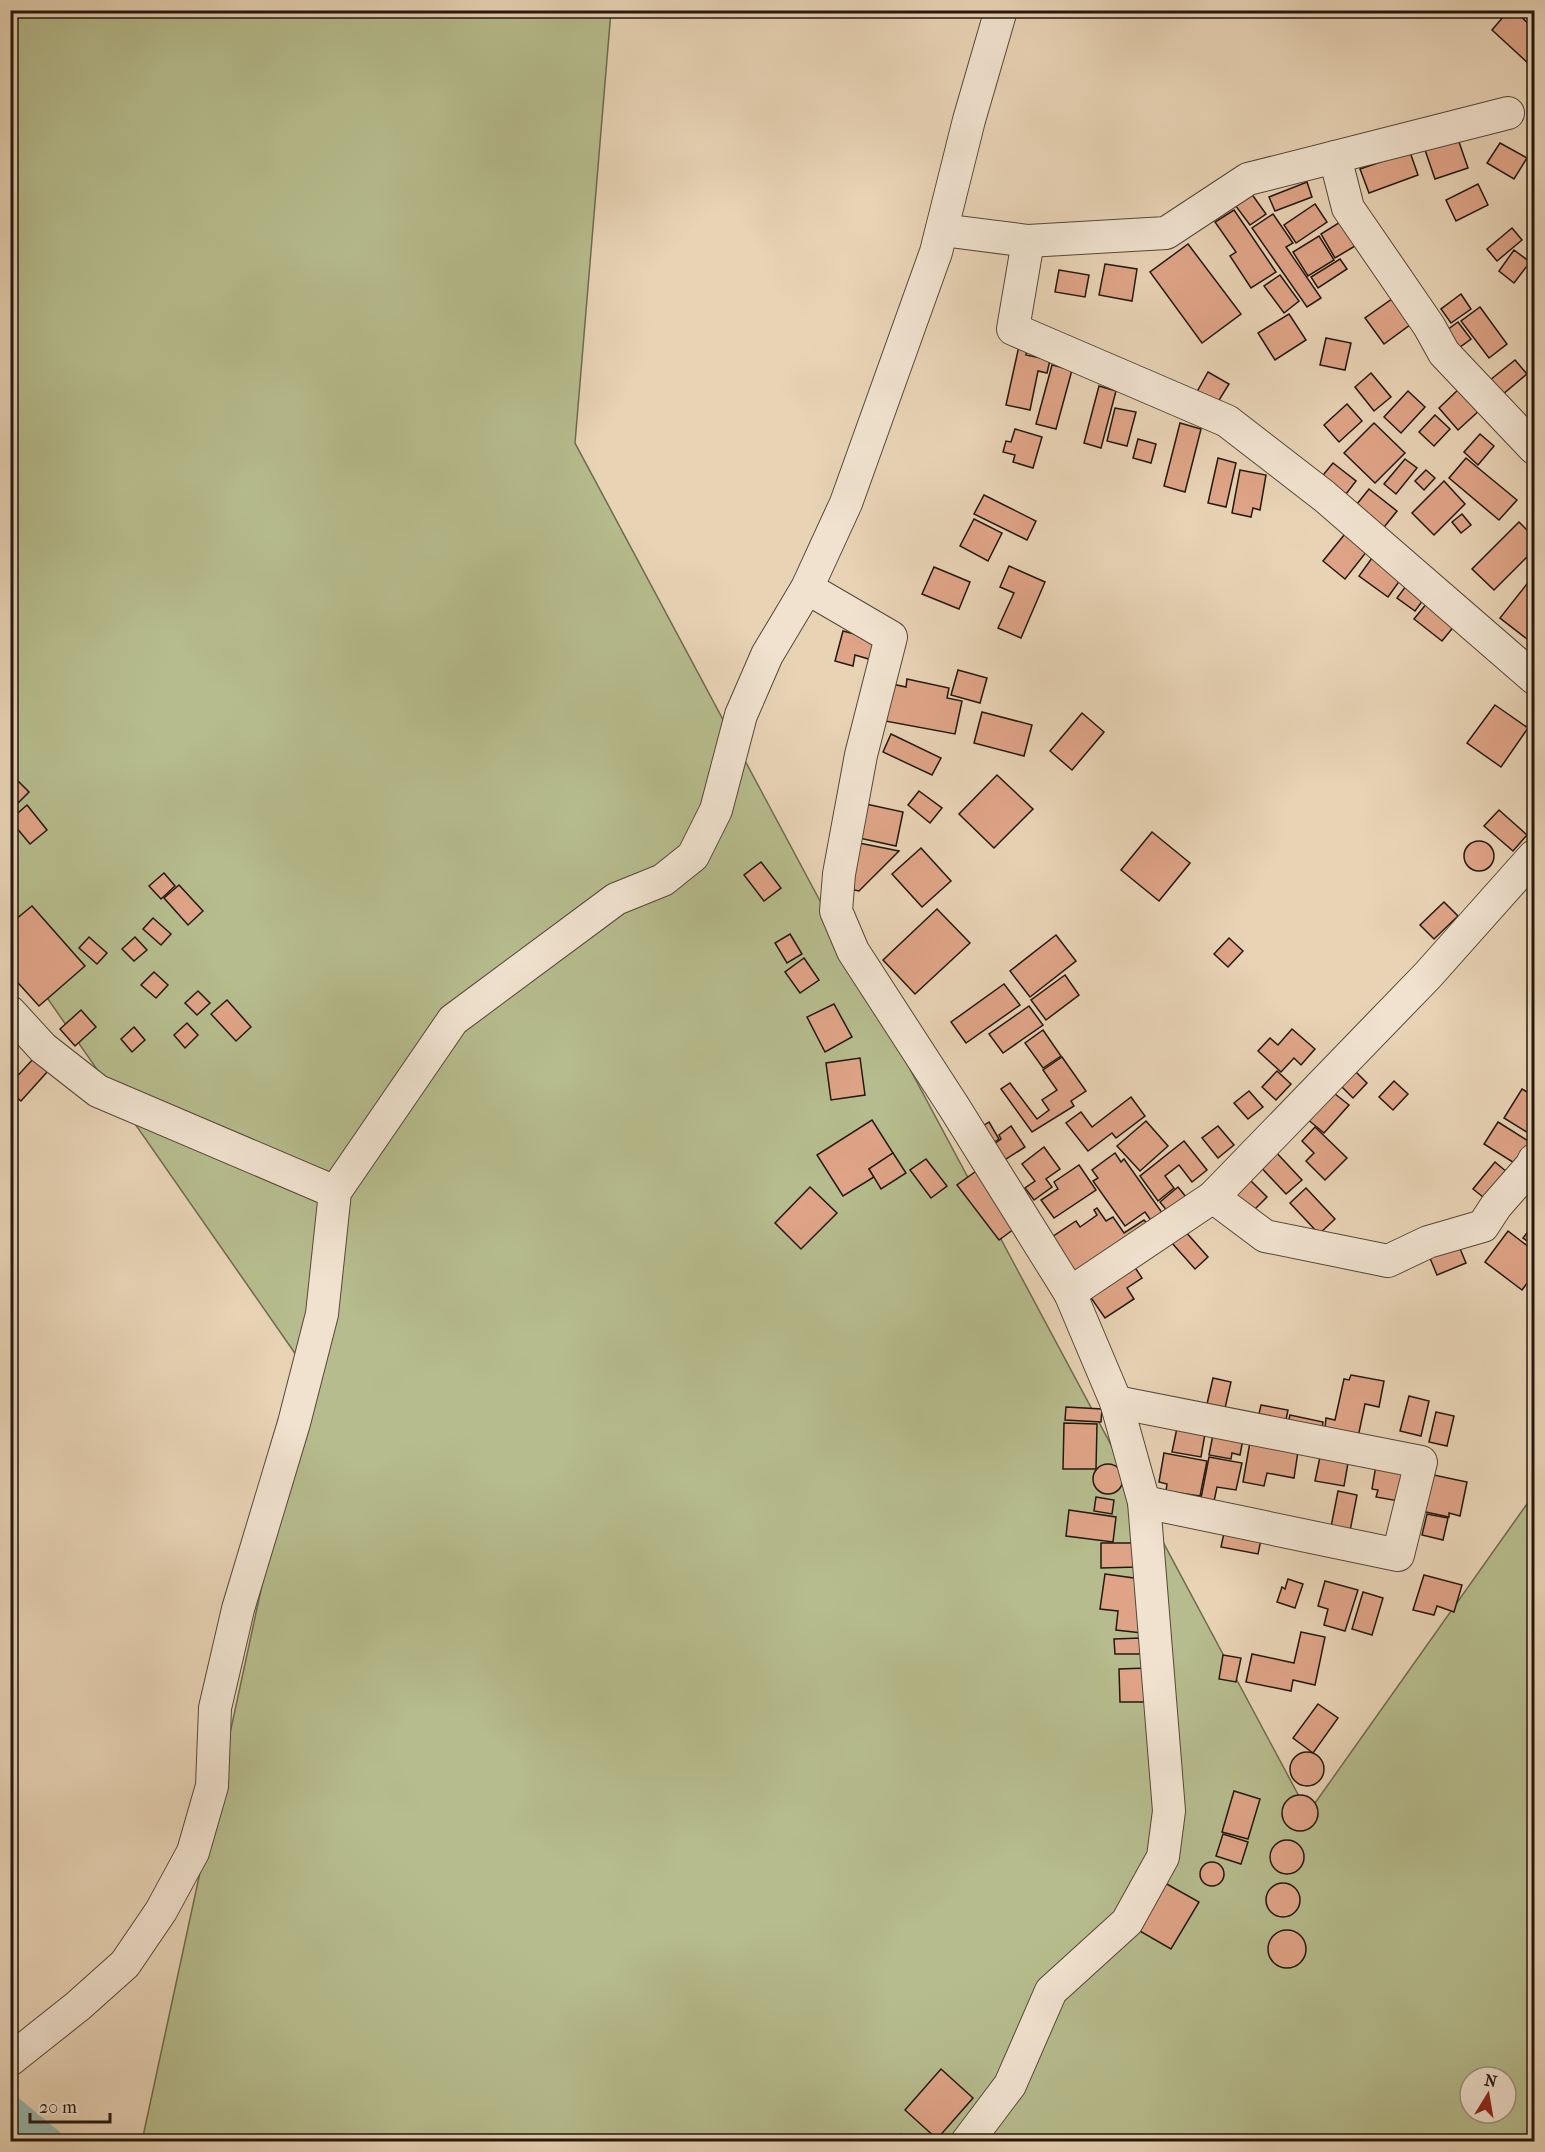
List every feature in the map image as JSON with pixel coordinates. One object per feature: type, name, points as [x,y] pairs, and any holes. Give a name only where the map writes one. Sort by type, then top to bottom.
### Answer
[{"type":"street","points":[[10,2060],[78,2006],[125,1964],[161,1911],[193,1852],[212,1786],[215,1708],[238,1609],[294,1423],[322,1314],[335,1192],[453,1020],[616,899],[663,880],[693,856],[716,810],[745,705],[767,655],[807,588],[846,503],[936,252],[969,120],[1001,10]]},
{"type":"street","points":[[942,230],[1028,241],[1166,233],[1248,179],[1508,113]]},
{"type":"street","points":[[1335,157],[1348,208],[1444,352],[1531,435]]},
{"type":"street","points":[[1028,241],[1013,329],[1227,421],[1324,496],[1534,678]]},
{"type":"street","points":[[807,588],[891,637],[861,755],[839,874],[836,911],[853,951],[1070,1293],[1116,1402],[1144,1502],[1169,1811],[1163,1857],[1127,1922],[1051,1991],[1010,2085],[968,2142]]},
{"type":"street","points":[[1070,1293],[1213,1197],[1428,975],[1534,856]]},
{"type":"street","points":[[10,1012],[43,1048],[98,1091],[335,1192]]},
{"type":"street","points":[[1213,1197],[1265,1236],[1388,1261],[1428,1242],[1484,1226],[1496,1206],[1534,1160]]},
{"type":"street","points":[[1116,1402],[1421,1462],[1398,1555],[1144,1502]]},
{"type":"green space","points":[[10,11],[611,11],[575,443],[1308,1813],[1534,1494],[1534,2141],[142,2141],[308,1372],[11,946]]},
{"type":"building","points":[[1509,10],[1514,10],[1534,29],[1534,60],[1530,65],[1492,30]]},
{"type":"building","points":[[1458,139],[1468,168],[1435,179],[1425,150]]},
{"type":"building","points":[[1500,143],[1527,158],[1514,179],[1487,163]]},
{"type":"building","points":[[1410,152],[1418,175],[1369,193],[1360,169]]},
{"type":"building","points":[[1307,182],[1312,197],[1275,211],[1269,197]]},
{"type":"building","points":[[1478,184],[1488,205],[1456,221],[1446,200]]},
{"type":"building","points":[[1251,193],[1266,214],[1250,225],[1235,205]]},
{"type":"building","points":[[1315,204],[1327,222],[1296,243],[1284,225]]},
{"type":"building","points":[[1234,210],[1276,272],[1251,288],[1230,256],[1236,252],[1215,222]]},
{"type":"building","points":[[1273,214],[1293,243],[1286,247],[1321,298],[1307,307],[1252,228]]},
{"type":"building","points":[[1345,219],[1360,243],[1335,258],[1321,234]]},
{"type":"building","points":[[1512,228],[1522,240],[1497,261],[1487,249]]},
{"type":"building","points":[[1319,236],[1334,260],[1308,276],[1293,252]]},
{"type":"building","points":[[1188,244],[1241,314],[1202,343],[1150,272]]},
{"type":"building","points":[[1514,250],[1530,262],[1514,283],[1499,271]]},
{"type":"building","points":[[1340,259],[1347,269],[1318,288],[1311,277]]},
{"type":"building","points":[[1105,264],[1137,269],[1132,301],[1099,295]]},
{"type":"building","points":[[1059,270],[1089,275],[1085,297],[1055,292]]},
{"type":"building","points":[[1280,275],[1299,301],[1284,313],[1264,286]]},
{"type":"building","points":[[1399,294],[1418,319],[1384,344],[1365,318]]},
{"type":"building","points":[[1461,294],[1471,309],[1451,323],[1441,309]]},
{"type":"building","points":[[1480,307],[1507,344],[1489,358],[1461,321]]},
{"type":"building","points":[[1289,314],[1306,340],[1275,360],[1258,333]]},
{"type":"building","points":[[1458,322],[1471,339],[1452,353],[1439,336]]},
{"type":"building","points":[[1326,338],[1351,343],[1345,370],[1320,365]]},
{"type":"building","points":[[1019,346],[1027,348],[1026,355],[1050,360],[1047,373],[1038,371],[1030,410],[1006,405]]},
{"type":"building","points":[[1515,360],[1527,374],[1502,395],[1490,380]]},
{"type":"building","points":[[1052,365],[1072,370],[1056,429],[1036,424]]},
{"type":"building","points":[[1208,372],[1229,384],[1213,410],[1193,399]]},
{"type":"building","points":[[1371,373],[1391,397],[1374,411],[1355,387]]},
{"type":"building","points":[[1099,386],[1116,391],[1101,448],[1084,443]]},
{"type":"building","points":[[1461,387],[1481,409],[1458,430],[1439,408]]},
{"type":"building","points":[[1408,391],[1425,407],[1401,433],[1384,417]]},
{"type":"building","points":[[1347,404],[1362,421],[1339,442],[1324,425]]},
{"type":"building","points":[[1115,408],[1136,412],[1127,446],[1107,441]]},
{"type":"building","points":[[1435,415],[1450,429],[1434,446],[1419,432]]},
{"type":"building","points":[[1180,423],[1201,429],[1185,492],[1164,486]]},
{"type":"building","points":[[1374,423],[1405,453],[1375,483],[1344,453]]},
{"type":"building","points":[[1015,429],[1042,437],[1033,468],[1013,462],[1015,455],[1003,452],[1006,441],[1011,442]]},
{"type":"building","points":[[1480,434],[1494,446],[1478,465],[1464,452]]},
{"type":"building","points":[[1138,439],[1156,444],[1151,463],[1133,458]]},
{"type":"building","points":[[1218,458],[1236,463],[1226,507],[1208,503]]},
{"type":"building","points":[[1466,458],[1517,500],[1499,520],[1449,478]]},
{"type":"building","points":[[1405,459],[1417,468],[1396,494],[1384,484]]},
{"type":"building","points":[[1333,463],[1356,481],[1343,498],[1319,480]]},
{"type":"building","points":[[1240,470],[1266,475],[1260,510],[1253,508],[1251,517],[1232,513]]},
{"type":"building","points":[[1426,470],[1435,478],[1424,490],[1415,481]]},
{"type":"building","points":[[1444,481],[1465,504],[1434,535],[1412,513]]},
{"type":"building","points":[[1369,489],[1397,511],[1381,531],[1353,509]]},
{"type":"building","points":[[984,495],[1036,521],[1027,540],[974,514]]},
{"type":"building","points":[[1462,514],[1471,525],[1461,533],[1452,522]]},
{"type":"building","points":[[974,519],[1002,533],[988,561],[960,546]]},
{"type":"building","points":[[1519,522],[1534,537],[1534,550],[1494,590],[1472,569]]},
{"type":"building","points":[[1353,524],[1375,541],[1345,579],[1323,561]]},
{"type":"building","points":[[1377,551],[1406,572],[1388,597],[1359,576]]},
{"type":"building","points":[[1009,566],[1045,582],[1021,638],[998,628],[1014,593],[1000,587]]},
{"type":"building","points":[[934,567],[970,582],[959,609],[922,594]]},
{"type":"building","points":[[1534,575],[1534,629],[1527,639],[1500,618]]},
{"type":"building","points":[[1412,578],[1430,591],[1415,611],[1397,598]]},
{"type":"building","points":[[1432,597],[1460,619],[1442,641],[1414,619]]},
{"type":"building","points":[[843,631],[878,640],[872,660],[855,655],[853,666],[835,661]]},
{"type":"building","points":[[958,670],[987,678],[980,703],[951,695]]},
{"type":"building","points":[[907,679],[949,688],[947,698],[962,701],[955,734],[885,721],[892,684],[906,687]]},
{"type":"building","points":[[1495,705],[1528,728],[1501,767],[1467,743]]},
{"type":"building","points":[[982,712],[1032,725],[1024,756],[974,743]]},
{"type":"building","points":[[1082,713],[1104,732],[1072,770],[1050,751]]},
{"type":"building","points":[[891,734],[941,758],[932,775],[883,752]]},
{"type":"building","points":[[10,773],[29,792],[10,811]]},
{"type":"building","points":[[997,775],[1033,809],[994,848],[959,814]]},
{"type":"building","points":[[919,791],[942,808],[930,823],[908,805]]},
{"type":"building","points":[[866,804],[903,812],[896,846],[859,838]]},
{"type":"building","points":[[27,805],[47,830],[30,844],[10,820]]},
{"type":"building","points":[[1499,810],[1527,835],[1513,851],[1484,826]]},
{"type":"building","points":[[1152,832],[1190,863],[1159,901],[1121,870]]},
{"type":"building","points":[[1479,841],[1490,845],[1494,856],[1490,867],[1479,871],[1468,867],[1464,856],[1468,845]]},
{"type":"building","points":[[854,842],[899,851],[859,891],[845,888]]},
{"type":"building","points":[[921,848],[951,881],[922,907],[892,874]]},
{"type":"building","points":[[761,862],[781,888],[764,901],[744,875]]},
{"type":"building","points":[[164,873],[175,886],[161,899],[149,886]]},
{"type":"building","points":[[179,885],[203,911],[188,925],[164,898]]},
{"type":"building","points":[[1444,902],[1458,916],[1434,939],[1420,925]]},
{"type":"building","points":[[32,906],[85,966],[39,1006],[10,974],[10,924]]},
{"type":"building","points":[[937,909],[970,943],[915,994],[883,960]]},
{"type":"building","points":[[153,918],[171,934],[161,945],[143,929]]},
{"type":"building","points":[[790,934],[802,954],[787,963],[775,943]]},
{"type":"building","points":[[1056,935],[1076,961],[1030,997],[1010,971]]},
{"type":"building","points":[[89,937],[107,953],[97,964],[79,948]]},
{"type":"building","points":[[135,937],[147,950],[134,961],[122,949]]},
{"type":"building","points":[[1229,938],[1243,951],[1228,967],[1214,954]]},
{"type":"building","points":[[804,958],[819,980],[800,993],[785,972]]},
{"type":"building","points":[[154,972],[168,985],[156,998],[141,985]]},
{"type":"building","points":[[1065,975],[1079,995],[1046,1020],[1031,1000]]},
{"type":"building","points":[[1004,984],[1020,1005],[966,1043],[951,1022]]},
{"type":"building","points":[[198,991],[210,1003],[197,1015],[185,1003]]},
{"type":"building","points":[[227,1000],[251,1027],[236,1041],[211,1014]]},
{"type":"building","points":[[834,1004],[852,1037],[825,1052],[807,1017]]},
{"type":"building","points":[[1029,1006],[1043,1025],[1003,1053],[989,1034]]},
{"type":"building","points":[[81,1010],[96,1027],[75,1046],[60,1029]]},
{"type":"building","points":[[187,1023],[198,1035],[185,1048],[174,1035]]},
{"type":"building","points":[[134,1027],[145,1040],[132,1052],[121,1039]]},
{"type":"building","points":[[1292,1029],[1315,1049],[1301,1065],[1294,1058],[1281,1072],[1258,1051],[1270,1038],[1278,1045]]},
{"type":"building","points":[[1043,1030],[1061,1056],[1043,1068],[1025,1043]]},
{"type":"building","points":[[1062,1057],[1086,1091],[1071,1101],[1074,1106],[1032,1132],[1001,1089],[1010,1083],[1037,1119],[1049,1110],[1042,1100],[1057,1090],[1043,1070]]},
{"type":"building","points":[[34,1058],[48,1071],[21,1101],[10,1092],[10,1084]]},
{"type":"building","points":[[860,1058],[865,1095],[831,1100],[826,1063]]},
{"type":"building","points":[[1354,1070],[1367,1083],[1353,1098],[1340,1085]]},
{"type":"building","points":[[1277,1071],[1291,1084],[1276,1100],[1262,1087]]},
{"type":"building","points":[[1394,1081],[1408,1094],[1393,1110],[1379,1097]]},
{"type":"building","points":[[1522,1089],[1534,1096],[1534,1127],[1530,1134],[1504,1118]]},
{"type":"building","points":[[1330,1090],[1349,1105],[1324,1133],[1306,1118]]},
{"type":"building","points":[[1249,1091],[1263,1107],[1248,1119],[1234,1103]]},
{"type":"building","points":[[1131,1097],[1145,1116],[1116,1138],[1112,1133],[1088,1151],[1066,1123],[1081,1112],[1092,1127]]},
{"type":"building","points":[[872,1120],[893,1153],[869,1169],[874,1177],[843,1196],[817,1155]]},
{"type":"building","points":[[1146,1121],[1168,1146],[1140,1171],[1117,1146]]},
{"type":"building","points":[[989,1122],[999,1139],[987,1147],[974,1132]]},
{"type":"building","points":[[1498,1122],[1533,1144],[1519,1166],[1484,1144]]},
{"type":"building","points":[[1011,1126],[1025,1147],[1000,1163],[990,1147],[1001,1139],[999,1135]]},
{"type":"building","points":[[1218,1126],[1234,1145],[1218,1158],[1202,1138]]},
{"type":"building","points":[[1315,1127],[1347,1158],[1325,1180],[1306,1161],[1314,1153],[1302,1141]]},
{"type":"building","points":[[1184,1141],[1207,1170],[1192,1182],[1179,1165],[1165,1176],[1174,1188],[1158,1201],[1140,1176]]},
{"type":"building","points":[[1044,1147],[1060,1169],[1046,1179],[1052,1187],[1034,1200],[1025,1188],[1035,1181],[1022,1164]]},
{"type":"building","points":[[1273,1149],[1302,1180],[1286,1194],[1257,1163]]},
{"type":"building","points":[[893,1153],[906,1173],[881,1189],[869,1169]]},
{"type":"building","points":[[1115,1153],[1121,1162],[1124,1159],[1163,1214],[1152,1222],[1145,1212],[1125,1226],[1093,1181],[1098,1178],[1092,1170]]},
{"type":"building","points":[[926,1159],[947,1186],[931,1198],[910,1170]]},
{"type":"building","points":[[1495,1162],[1514,1178],[1493,1205],[1473,1189]]},
{"type":"building","points":[[1079,1165],[1096,1190],[1054,1218],[1041,1200],[1058,1189],[1054,1182]]},
{"type":"building","points":[[979,1169],[1021,1224],[999,1240],[957,1185]]},
{"type":"building","points":[[1244,1174],[1267,1197],[1249,1215],[1226,1191]]},
{"type":"building","points":[[810,1187],[837,1213],[801,1249],[775,1223]]},
{"type":"building","points":[[1178,1187],[1186,1197],[1168,1212],[1160,1202]]},
{"type":"building","points":[[1306,1188],[1335,1219],[1319,1234],[1290,1203]]},
{"type":"building","points":[[1097,1208],[1106,1221],[1113,1217],[1124,1233],[1144,1220],[1150,1227],[1076,1277],[1049,1239],[1076,1221],[1080,1227],[1097,1215],[1094,1210]]},
{"type":"building","points":[[1530,1229],[1534,1232],[1534,1246],[1523,1238]]},
{"type":"building","points":[[1184,1230],[1208,1257],[1195,1269],[1171,1242]]},
{"type":"building","points":[[1508,1231],[1534,1251],[1534,1274],[1522,1290],[1485,1262]]},
{"type":"building","points":[[1456,1239],[1466,1263],[1437,1275],[1427,1251]]},
{"type":"building","points":[[1132,1263],[1142,1278],[1127,1288],[1134,1299],[1105,1318],[1087,1292]]},
{"type":"building","points":[[1351,1375],[1384,1381],[1379,1407],[1365,1404],[1357,1442],[1325,1428],[1326,1418],[1335,1420],[1344,1379],[1349,1380]]},
{"type":"building","points":[[1213,1378],[1231,1382],[1225,1408],[1207,1404]]},
{"type":"building","points":[[1409,1396],[1429,1401],[1421,1436],[1400,1431]]},
{"type":"building","points":[[1261,1405],[1288,1410],[1285,1424],[1258,1418]]},
{"type":"building","points":[[1066,1407],[1102,1409],[1101,1422],[1065,1420]]},
{"type":"building","points":[[1436,1412],[1454,1416],[1447,1446],[1429,1442]]},
{"type":"building","points":[[1290,1415],[1323,1422],[1321,1436],[1287,1428]]},
{"type":"building","points":[[1064,1423],[1097,1424],[1096,1469],[1063,1469]]},
{"type":"building","points":[[1178,1423],[1206,1428],[1201,1457],[1172,1452]]},
{"type":"building","points":[[1214,1429],[1244,1434],[1240,1455],[1232,1453],[1231,1459],[1209,1455]]},
{"type":"building","points":[[1250,1442],[1298,1451],[1294,1478],[1267,1473],[1264,1486],[1243,1482]]},
{"type":"building","points":[[1164,1453],[1207,1461],[1200,1496],[1166,1491],[1167,1484],[1159,1482]]},
{"type":"building","points":[[1209,1457],[1242,1463],[1236,1490],[1217,1487],[1213,1506],[1200,1503]]},
{"type":"building","points":[[1320,1457],[1348,1463],[1344,1486],[1315,1481]]},
{"type":"building","points":[[1377,1459],[1411,1465],[1404,1502],[1376,1497],[1378,1490],[1372,1489]]},
{"type":"building","points":[[1108,1464],[1118,1469],[1123,1479],[1118,1489],[1108,1494],[1098,1489],[1093,1479],[1098,1469]]},
{"type":"building","points":[[1429,1474],[1467,1482],[1460,1516],[1449,1513],[1449,1517],[1421,1511]]},
{"type":"building","points":[[1338,1491],[1357,1495],[1350,1531],[1331,1527]]},
{"type":"building","points":[[1096,1497],[1114,1500],[1112,1514],[1094,1511]]},
{"type":"building","points":[[1069,1510],[1116,1517],[1113,1542],[1066,1536]]},
{"type":"building","points":[[1427,1514],[1448,1518],[1443,1540],[1422,1535]]},
{"type":"building","points":[[1225,1528],[1262,1535],[1258,1554],[1221,1547]]},
{"type":"building","points":[[1101,1543],[1137,1543],[1137,1567],[1101,1568]]},
{"type":"building","points":[[1105,1574],[1148,1580],[1142,1633],[1116,1630],[1118,1611],[1100,1609]]},
{"type":"building","points":[[1424,1575],[1462,1585],[1454,1612],[1437,1606],[1434,1615],[1413,1610]]},
{"type":"building","points":[[1288,1579],[1303,1584],[1295,1608],[1277,1602],[1282,1587],[1285,1589]]},
{"type":"building","points":[[1325,1581],[1358,1590],[1345,1631],[1324,1625],[1328,1609],[1318,1606]]},
{"type":"building","points":[[1363,1592],[1383,1598],[1372,1635],[1352,1629]]},
{"type":"building","points":[[1301,1632],[1325,1637],[1315,1685],[1293,1680],[1291,1691],[1246,1682],[1252,1654],[1294,1663]]},
{"type":"building","points":[[1141,1638],[1142,1654],[1115,1654],[1114,1639]]},
{"type":"building","points":[[1223,1655],[1241,1658],[1236,1682],[1219,1679]]},
{"type":"building","points":[[1147,1668],[1148,1702],[1120,1702],[1119,1669]]},
{"type":"building","points":[[1318,1704],[1338,1718],[1313,1753],[1293,1738]]},
{"type":"building","points":[[1307,1752],[1319,1757],[1324,1769],[1319,1781],[1307,1786],[1295,1781],[1290,1769],[1295,1757]]},
{"type":"building","points":[[1234,1791],[1260,1799],[1248,1839],[1222,1832]]},
{"type":"building","points":[[1300,1795],[1313,1800],[1318,1813],[1313,1826],[1300,1831],[1287,1826],[1282,1813],[1287,1800]]},
{"type":"building","points":[[10,1826],[17,1832],[10,1840]]},
{"type":"building","points":[[1223,1834],[1248,1842],[1241,1864],[1216,1856]]},
{"type":"building","points":[[1287,1840],[1299,1845],[1304,1857],[1299,1869],[1287,1874],[1275,1869],[1270,1857],[1275,1845]]},
{"type":"building","points":[[1212,1862],[1217,1863],[1223,1869],[1223,1879],[1217,1885],[1212,1886],[1207,1885],[1201,1879],[1200,1874],[1201,1869],[1207,1863]]},
{"type":"building","points":[[1165,1883],[1199,1902],[1171,1949],[1138,1930]]},
{"type":"building","points":[[1283,1883],[1295,1888],[1300,1900],[1295,1912],[1283,1917],[1271,1912],[1266,1900],[1271,1888]]},
{"type":"building","points":[[1287,1930],[1301,1935],[1306,1949],[1301,1963],[1287,1968],[1273,1963],[1268,1949],[1273,1935]]},
{"type":"building","points":[[941,2069],[973,2098],[937,2139],[905,2110]]},
{"type":"building","points":[[901,2134],[910,2142],[895,2142]]},
{"type":"waterway","points":[[10,2109],[50,2142]]}]
